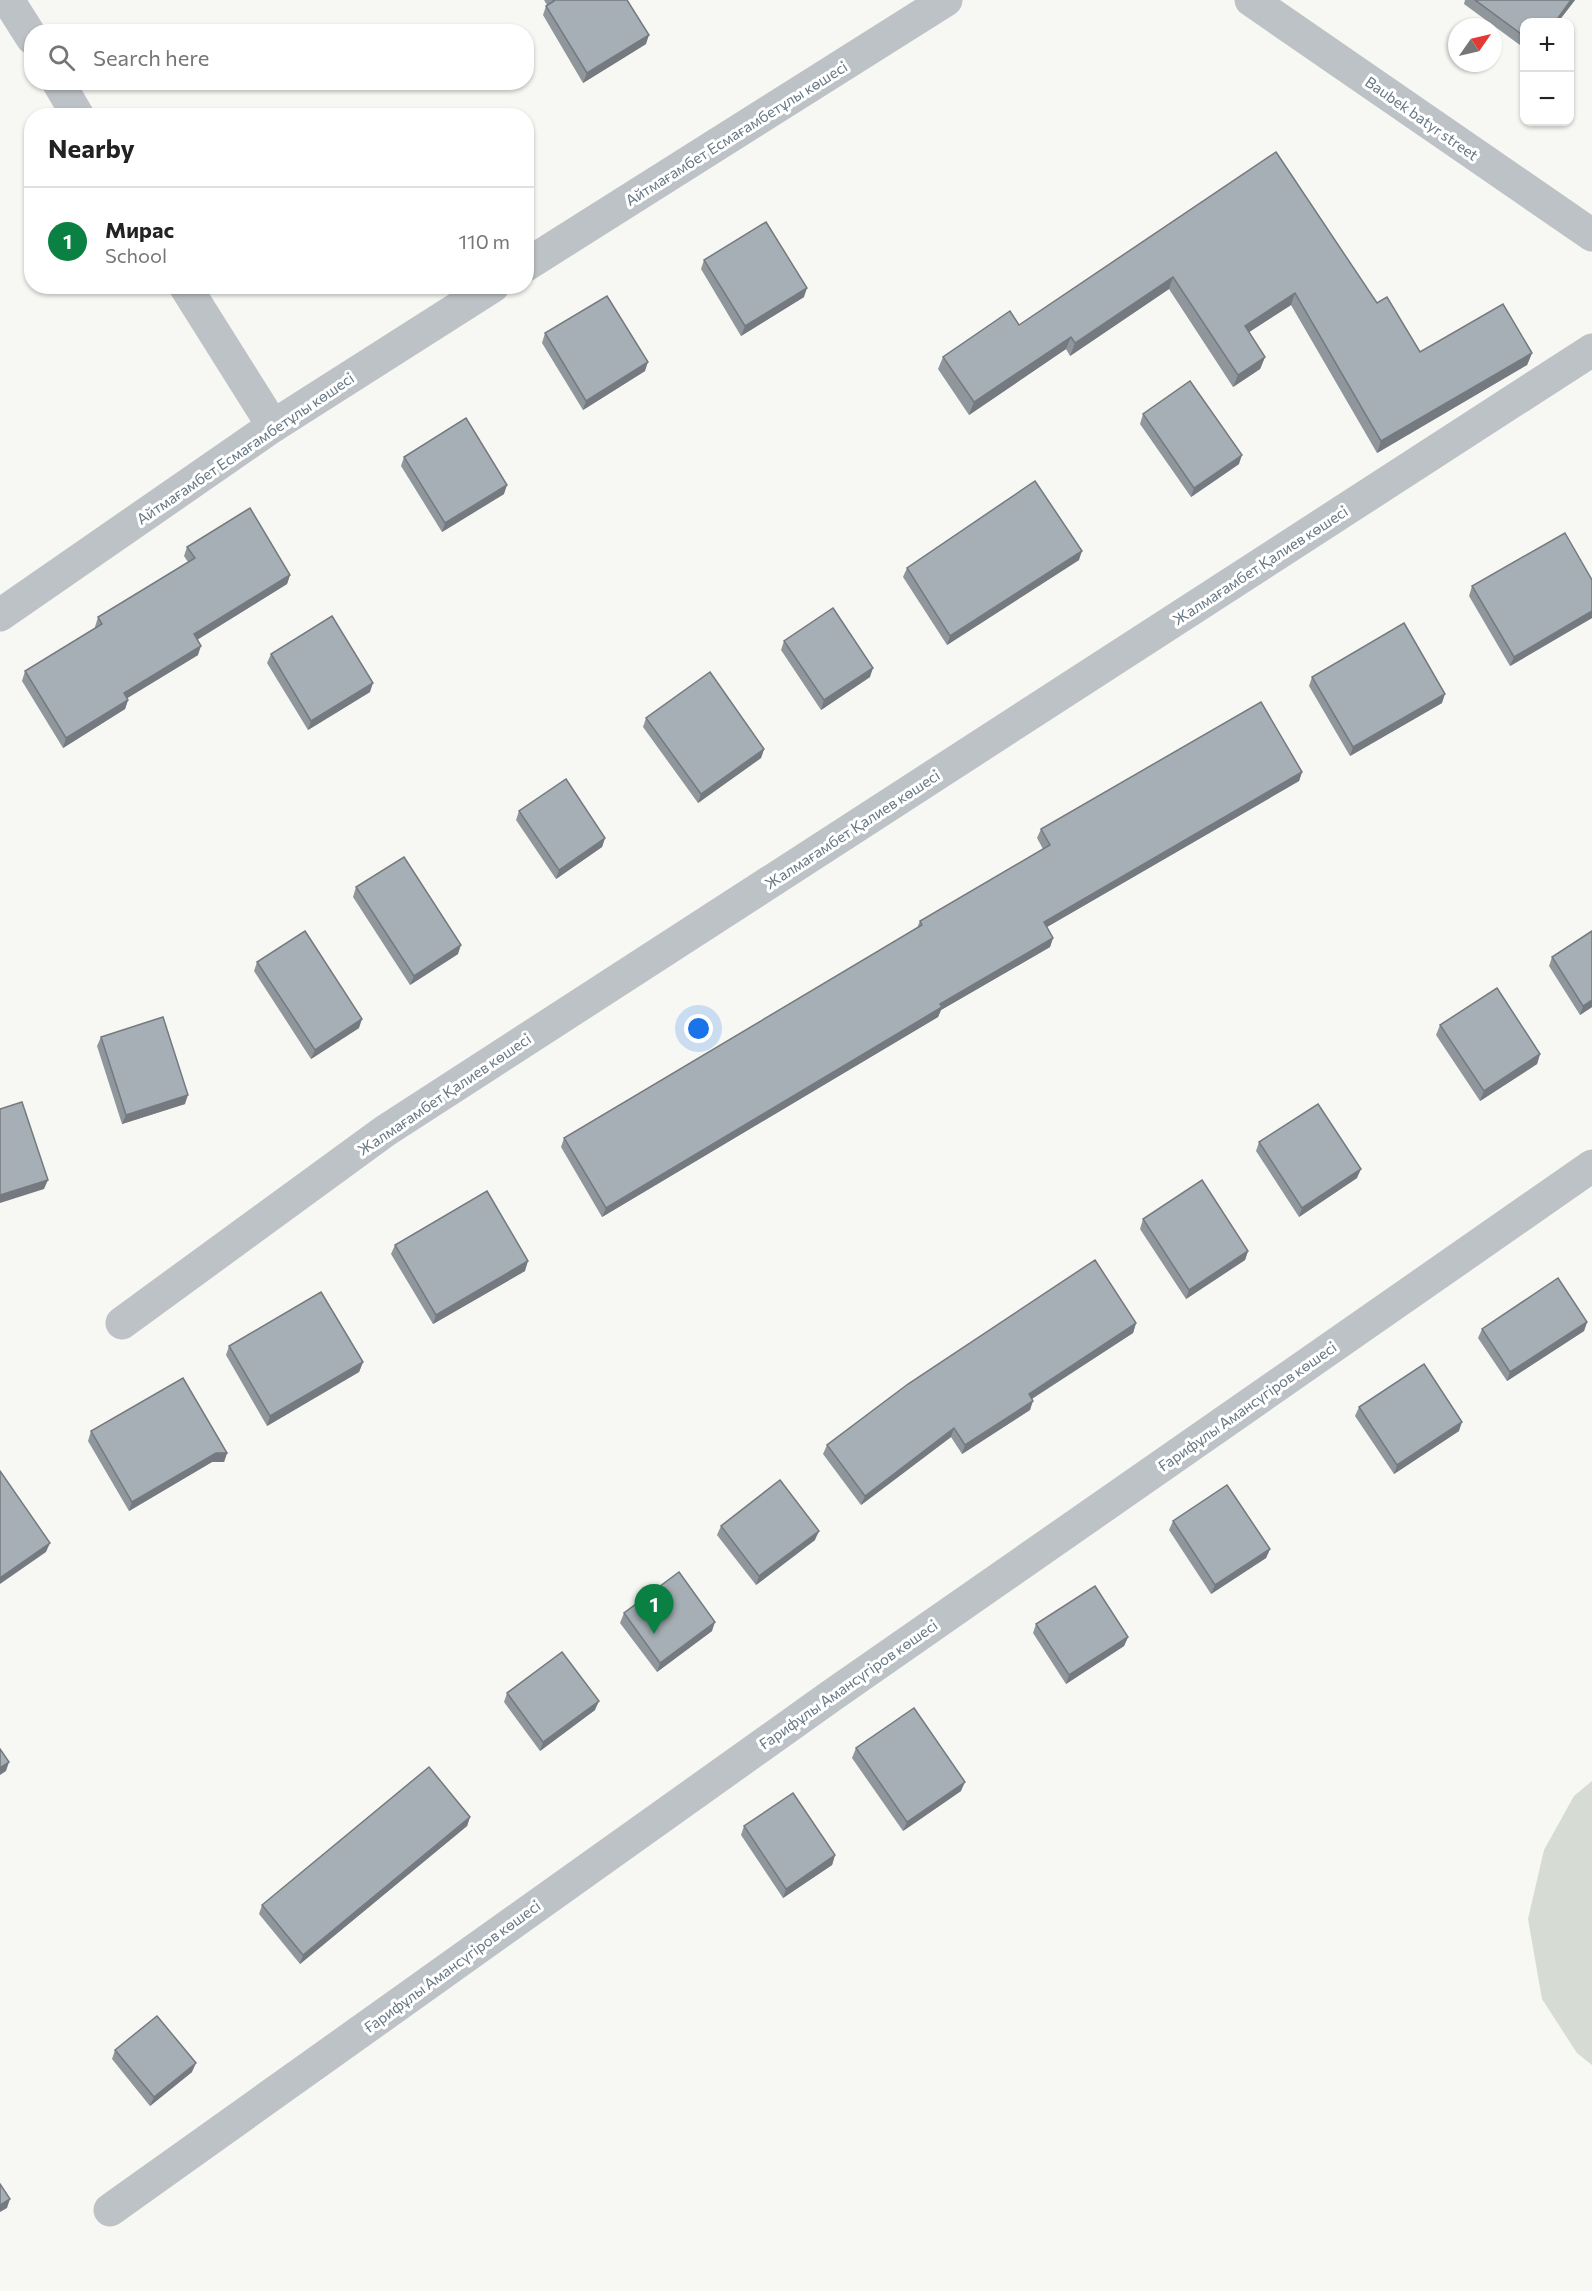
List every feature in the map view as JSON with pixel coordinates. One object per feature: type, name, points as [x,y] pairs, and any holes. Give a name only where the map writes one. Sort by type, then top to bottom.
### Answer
[{"type":"street","points":[[8,0],[24,25]]},
{"type":"street","name":"Айтмағамбет Есмағамбетұлы көшесі","points":[[534,261],[946,0]]},
{"type":"street","name":"Baubek batyr street","points":[[1251,0],[1592,235]]},
{"type":"street","points":[[63,90],[73,108]]},
{"type":"street","points":[[190,294],[273,426]]},
{"type":"street","name":"Айтмағамбет Есмағамбетұлы көшесі","points":[[0,615],[273,426],[480,294]]},
{"type":"street","name":"Жалмағамбет Қалиев көшесі","points":[[122,1323],[385,1131],[1592,350]]},
{"type":"street","name":"Ғарифұлы Амансүгіров көшесі","points":[[110,2210],[831,1696],[1592,1166]]},
{"type":"shaded area","points":[[1592,1781],[1592,2065],[1577,2053],[1542,1999],[1528,1919],[1544,1850],[1574,1796]]},
{"type":"building","points":[[553,0],[627,0],[649,35],[587,73],[546,6]]},
{"type":"building","points":[[1475,0],[1571,0],[1558,18],[1520,18],[1520,33]]},
{"type":"building","points":[[1276,152],[1377,303],[1387,297],[1420,352],[1503,304],[1532,353],[1381,441],[1295,293],[1245,326],[1265,357],[1238,375],[1173,277],[1075,343],[1071,337],[974,402],[943,357],[1010,311],[1019,325]]},
{"type":"building","points":[[766,222],[807,288],[745,326],[704,260]]},
{"type":"building","points":[[607,296],[648,362],[586,401],[545,333]]},
{"type":"building","points":[[1190,381],[1242,455],[1194,488],[1143,414]]},
{"type":"building","points":[[466,418],[507,485],[445,523],[404,457]]},
{"type":"building","points":[[1035,481],[1082,551],[950,636],[907,568]]},
{"type":"building","points":[[250,508],[290,575],[194,634],[201,646],[124,693],[128,700],[66,738],[25,671],[102,624],[98,617],[195,558],[187,547]]},
{"type":"building","points":[[1565,533],[1592,580],[1592,611],[1514,657],[1472,586]]},
{"type":"building","points":[[833,608],[873,668],[824,700],[784,641]]},
{"type":"building","points":[[332,616],[373,683],[311,721],[271,654]]},
{"type":"building","points":[[1404,623],[1445,694],[1353,747],[1312,677]]},
{"type":"building","points":[[710,672],[764,749],[701,794],[646,718]]},
{"type":"building","points":[[1261,702],[1302,772],[1044,922],[1053,938],[940,1004],[942,1007],[606,1208],[564,1138],[922,925],[920,921],[1050,845],[1041,829]]},
{"type":"building","points":[[566,779],[605,838],[559,870],[519,811]]},
{"type":"building","points":[[404,857],[461,945],[414,976],[356,887]]},
{"type":"building","points":[[305,931],[362,1019],[315,1050],[257,962]]},
{"type":"building","points":[[1592,931],[1592,1000],[1583,1006],[1552,957]]},
{"type":"building","points":[[1497,988],[1540,1054],[1484,1091],[1440,1025]]},
{"type":"building","points":[[163,1017],[188,1095],[126,1115],[101,1037]]},
{"type":"building","points":[[22,1102],[48,1180],[0,1195],[0,1109]]},
{"type":"building","points":[[1318,1104],[1361,1169],[1302,1208],[1259,1142]]},
{"type":"building","points":[[1202,1180],[1248,1251],[1189,1290],[1143,1219]]},
{"type":"building","points":[[487,1191],[528,1261],[436,1315],[395,1245]]},
{"type":"building","points":[[1095,1260],[1136,1323],[1029,1394],[1033,1401],[965,1445],[954,1428],[865,1496],[827,1445],[908,1384]]},
{"type":"building","points":[[1558,1278],[1587,1322],[1510,1372],[1482,1329]]},
{"type":"building","points":[[321,1292],[363,1362],[270,1416],[229,1346]]},
{"type":"building","points":[[1424,1364],[1462,1422],[1397,1465],[1359,1407]]},
{"type":"building","points":[[183,1378],[227,1453],[216,1453],[132,1502],[91,1431]]},
{"type":"building","points":[[0,1471],[50,1543],[0,1578]]},
{"type":"building","points":[[780,1480],[819,1531],[759,1576],[721,1526]]},
{"type":"building","points":[[1227,1485],[1270,1549],[1215,1585],[1173,1521]]},
{"type":"building","points":[[679,1572],[715,1622],[660,1663],[624,1613]]},
{"type":"building","points":[[1095,1586],[1128,1637],[1069,1675],[1036,1624]]},
{"type":"building","points":[[562,1652],[599,1701],[543,1742],[507,1693]]},
{"type":"building","points":[[914,1708],[965,1782],[907,1822],[856,1748]]},
{"type":"building","points":[[0,1749],[9,1762],[0,1768]]},
{"type":"building","points":[[429,1767],[470,1817],[303,1955],[262,1905]]},
{"type":"building","points":[[793,1793],[835,1855],[786,1889],[744,1826]]},
{"type":"building","points":[[157,2016],[196,2063],[154,2097],[115,2050]]},
{"type":"building","points":[[0,2184],[10,2199],[0,2205]]},
{"type":"place","name":"Мирас","points":[[654,1634]]}]
